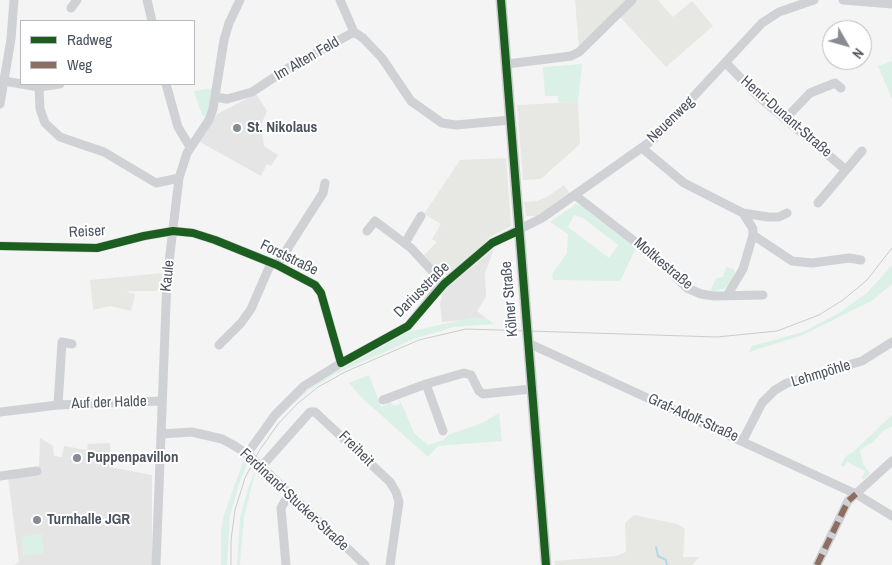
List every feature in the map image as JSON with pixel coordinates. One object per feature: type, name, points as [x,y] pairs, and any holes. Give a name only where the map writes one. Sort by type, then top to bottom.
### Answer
[{"type":"main road","name":"Kölner Straße","points":[[501,0],[546,565]]},
{"type":"street","points":[[0,104],[11,39],[14,0]]},
{"type":"street","points":[[147,0],[152,20]]},
{"type":"street","name":"Kaule","points":[[156,565],[167,279],[179,178],[190,147],[209,120],[216,97],[228,23],[240,0]]},
{"type":"street","points":[[340,0],[354,32]]},
{"type":"street","points":[[506,64],[571,56],[579,52],[632,0]]},
{"type":"street","name":"Neuenweg","points":[[518,231],[541,219],[576,196],[666,128],[762,23],[779,12],[814,0]]},
{"type":"street","points":[[843,0],[892,4]]},
{"type":"street","name":"Im Alten Feld","points":[[216,97],[227,98],[252,92],[290,67],[354,32],[364,38],[382,58],[411,101],[442,122],[456,126],[510,120]]},
{"type":"street","name":"Henri-Dunant-Straße","points":[[726,63],[785,119],[846,170]]},
{"type":"street","points":[[4,81],[20,84]]},
{"type":"street","points":[[785,119],[810,93],[835,83],[842,88]]},
{"type":"street","points":[[27,85],[39,87],[53,85]]},
{"type":"street","points":[[166,85],[178,126],[190,147]]},
{"type":"street","points":[[39,87],[40,108],[45,123],[60,137],[104,152],[156,183],[179,178]]},
{"type":"street","points":[[642,148],[684,183],[743,214],[779,217],[787,213]]},
{"type":"street","points":[[818,203],[862,151]]},
{"type":"street","points":[[220,345],[241,323],[251,309],[274,264],[324,193],[325,183]]},
{"type":"street","name":"Moltkestraße","points":[[576,196],[655,257],[687,288],[701,294],[763,295]]},
{"type":"street","points":[[728,294],[743,269],[753,235],[753,229],[743,214]]},
{"type":"street","points":[[405,243],[420,216]]},
{"type":"street","points":[[367,231],[375,221],[405,243],[444,284]]},
{"type":"street","name":"Reiser","points":[[0,246],[97,248],[173,231]]},
{"type":"street","name":"Forststraße","points":[[173,231],[215,240],[309,280],[319,290],[341,362]]},
{"type":"street","name":"Dariusstraße","points":[[247,454],[275,415],[304,386],[341,362],[408,326],[444,284],[496,240],[518,231]]},
{"type":"street","points":[[753,235],[792,261],[812,263],[849,258],[860,260]]},
{"type":"street","name":"Auf der Halde","points":[[58,405],[62,342],[72,344]]},
{"type":"street","name":"Lehmpöhle","points":[[743,440],[759,407],[775,390],[787,383],[862,361],[892,342]]},
{"type":"street","name":"Graf-Adolf-Straße","points":[[528,343],[743,440],[856,494],[892,516]]},
{"type":"street","points":[[383,400],[426,384],[464,373],[471,375],[479,392],[483,394],[531,389]]},
{"type":"street","points":[[426,384],[435,416],[443,431]]},
{"type":"street","name":"Auf der Halde","points":[[0,412],[58,405],[161,401]]},
{"type":"street","name":"Freiheit","points":[[261,467],[310,412],[315,412],[327,421],[390,482],[396,492],[398,502],[390,565]]},
{"type":"street","name":"Ferdinand-Stucker-Straße","points":[[161,434],[192,432],[207,435],[222,439],[247,454],[365,565]]},
{"type":"street","points":[[817,565],[848,501],[892,460]]},
{"type":"street","points":[[0,476],[37,471]]},
{"type":"street","points":[[286,565],[281,508],[288,494]]},
{"type":"shaded area","points":[[575,0],[626,0],[579,46]]},
{"type":"shaded area","points":[[637,0],[658,0],[673,17],[692,1],[713,26],[666,67],[620,17]]},
{"type":"shaded area","points":[[256,94],[267,111],[261,125],[264,146],[278,155],[271,166],[267,164],[261,176],[200,142],[217,114]]},
{"type":"shaded area","points":[[578,102],[580,144],[541,179],[523,180],[517,105]]},
{"type":"shaded area","points":[[506,158],[511,226],[490,237],[477,251],[449,274],[442,277],[424,255],[437,242],[432,239],[441,224],[424,214],[460,160]]},
{"type":"shaded area","points":[[564,185],[570,194],[540,216],[526,216],[524,202],[537,201],[547,197]]},
{"type":"shaded area","points":[[494,249],[485,273],[486,297],[477,311],[486,318],[442,322],[440,304],[443,291]]},
{"type":"shaded area","points":[[163,273],[162,291],[127,292],[135,294],[131,311],[110,306],[93,310],[90,280]]},
{"type":"shaded area","points":[[40,438],[53,446],[54,456],[62,457],[64,446],[87,450],[88,444],[110,443],[110,467],[152,475],[152,565],[14,565],[19,562],[8,477],[39,470]]},
{"type":"shaded area","points":[[634,515],[677,524],[685,529],[683,557],[700,557],[692,565],[555,565],[554,561],[616,556],[626,552],[625,523]]},
{"type":"green space","points":[[892,61],[892,99],[878,66]]},
{"type":"green space","points":[[582,64],[578,102],[558,103],[558,96],[545,96],[543,67]]},
{"type":"green space","points":[[213,88],[206,117],[202,115],[194,91]]},
{"type":"green space","points":[[576,204],[582,206],[636,248],[620,281],[553,280],[552,274],[567,253],[568,234],[550,222]],"holes":[[[574,215],[583,218],[618,245],[609,258],[568,227]]]},
{"type":"green space","points":[[892,265],[892,284],[873,300],[803,335],[749,352],[752,346],[803,332],[839,313],[868,292]]},
{"type":"green space","points":[[726,267],[734,269],[735,274],[732,281],[724,289],[710,292],[716,278],[723,277]]},
{"type":"green space","points":[[470,318],[486,318],[494,324],[454,327],[416,338],[333,375],[308,391],[285,411],[301,395],[320,381],[408,332]]},
{"type":"green space","points":[[369,375],[381,407],[387,405],[386,402],[390,402],[394,406],[400,404],[399,398],[414,433],[428,445],[443,440],[448,435],[482,423],[499,413],[502,441],[438,446],[428,457],[361,397],[349,383]]},
{"type":"green space","points":[[892,415],[892,426],[882,432],[871,444],[860,450],[863,464],[870,473],[864,479],[862,478],[865,471],[847,462],[844,467],[841,465],[846,456],[853,452]]},
{"type":"green space","points":[[244,459],[248,462],[239,484],[230,516],[227,565],[221,565],[221,531],[224,515]]},
{"type":"green space","points":[[256,469],[244,517],[240,565],[237,565],[240,518],[248,488]]},
{"type":"green space","points":[[42,534],[44,553],[23,556],[22,536]]},
{"type":"waterway","points":[[656,547],[658,556],[666,560],[667,565]]},
{"type":"tram line","points":[[231,565],[231,540],[235,510],[245,478],[259,451],[278,424],[298,403],[318,387],[345,372],[419,340],[466,329],[717,337],[777,331],[819,315],[843,300],[867,280],[892,248]]},
{"type":"marked path","points":[[817,565],[848,501],[856,494]]},
{"type":"cycle path","points":[[501,0],[546,565]]},
{"type":"cycle path","points":[[0,246],[97,248],[173,231],[193,233],[215,240],[277,265],[315,285],[321,293],[341,363],[408,326],[444,284],[492,243],[518,231]]},
{"type":"place","name":"St. Nikolaus","points":[[237,128]]},
{"type":"place","name":"Puppenpavillon","points":[[77,458]]},
{"type":"place","name":"Turnhalle JGR","points":[[37,520]]}]
